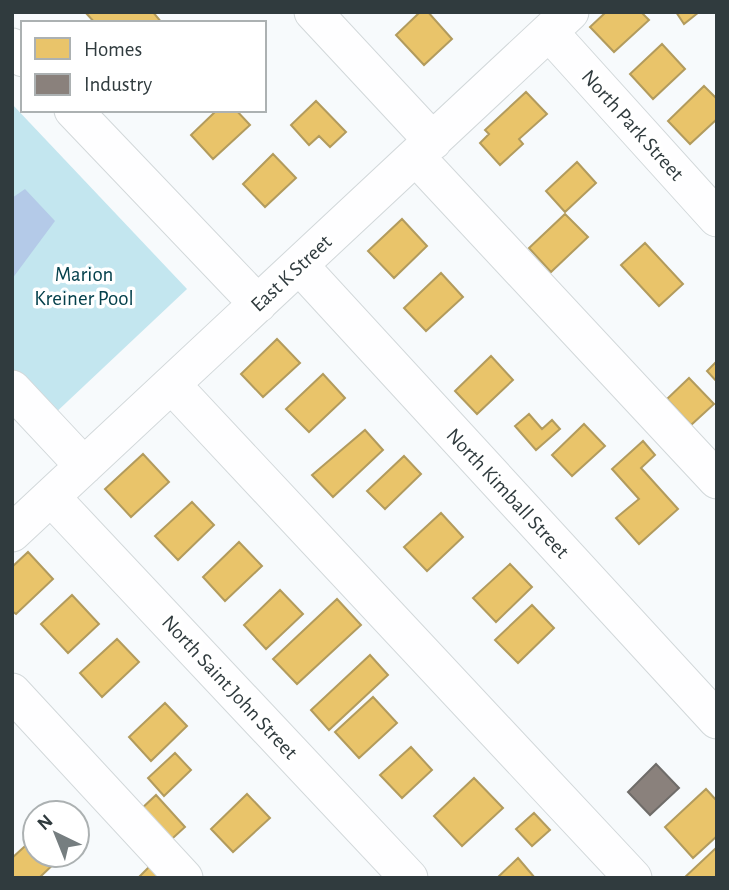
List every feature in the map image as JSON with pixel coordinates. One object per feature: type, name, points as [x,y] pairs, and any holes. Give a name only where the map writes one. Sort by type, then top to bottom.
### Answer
[{"type":"street","points":[[313,12],[424,149],[717,480]]},
{"type":"street","name":"East K Street","points":[[12,533],[560,22]]},
{"type":"street","name":"North Park Street","points":[[560,22],[717,218]]},
{"type":"street","points":[[75,112],[258,304]]},
{"type":"street","name":"North Kimball Street","points":[[299,265],[717,720]]},
{"type":"street","points":[[172,384],[633,878]]},
{"type":"street","points":[[12,389],[84,466]]},
{"type":"street","name":"North Saint John Street","points":[[51,497],[409,878]]},
{"type":"street","points":[[12,692],[184,878]]},
{"type":"green space","name":"Marion Kreiner Pool","points":[[12,104],[187,289],[51,417],[12,375]]},
{"type":"shaded area","name":"Marion Kreiner Pool","points":[[25,189],[55,221],[12,279],[12,198]]},
{"type":"building: Homes","points":[[85,12],[153,12],[160,21],[93,21]]},
{"type":"building: Homes","points":[[420,12],[428,12],[452,39],[424,65],[396,35]]},
{"type":"building: Homes","points":[[606,12],[641,12],[649,20],[614,52],[590,27]]},
{"type":"building: Homes","points":[[676,12],[699,12],[684,24]]},
{"type":"building: Homes","points":[[662,44],[685,69],[653,99],[630,74]]},
{"type":"building: Homes","points":[[704,86],[717,99],[717,119],[690,144],[668,121]]},
{"type":"building: Homes","points":[[526,92],[547,114],[519,139],[523,144],[500,165],[480,143],[489,134],[485,130]]},
{"type":"building: Homes","points":[[316,101],[346,132],[330,147],[319,136],[309,145],[291,125]]},
{"type":"building: Homes","points":[[215,112],[238,112],[250,125],[213,159],[191,135]]},
{"type":"building: Homes","points":[[273,154],[296,178],[265,207],[243,184]]},
{"type":"building: Homes","points":[[577,162],[596,183],[565,212],[546,191]]},
{"type":"building: Homes","points":[[565,214],[588,237],[551,272],[529,248]]},
{"type":"building: Homes","points":[[402,219],[427,246],[394,278],[368,251]]},
{"type":"building: Homes","points":[[645,243],[683,284],[659,306],[621,265]]},
{"type":"building: Homes","points":[[441,273],[463,297],[426,331],[404,308]]},
{"type":"building: Homes","points":[[277,339],[300,363],[263,397],[241,374]]},
{"type":"building: Homes","points":[[491,356],[513,380],[477,414],[455,391]]},
{"type":"building: Homes","points":[[717,361],[717,382],[707,371]]},
{"type":"building: Homes","points":[[323,374],[345,398],[309,432],[286,409]]},
{"type":"building: Homes","points":[[689,378],[714,404],[691,425],[667,399]]},
{"type":"building: Homes","points":[[529,414],[542,429],[552,420],[560,429],[536,450],[515,426]]},
{"type":"building: Homes","points":[[584,424],[605,446],[572,476],[552,455]]},
{"type":"building: Homes","points":[[365,430],[383,450],[333,497],[312,475]]},
{"type":"building: Homes","points":[[643,441],[655,455],[641,468],[678,509],[639,544],[616,518],[639,499],[612,469]]},
{"type":"building: Homes","points":[[143,454],[169,482],[131,517],[105,489]]},
{"type":"building: Homes","points":[[404,456],[421,474],[385,509],[367,491]]},
{"type":"building: Homes","points":[[192,502],[214,525],[178,560],[155,536]]},
{"type":"building: Homes","points":[[441,513],[463,537],[427,571],[404,547]]},
{"type":"building: Homes","points":[[239,542],[262,566],[225,601],[203,577]]},
{"type":"building: Homes","points":[[28,552],[53,579],[16,614],[12,611],[12,567]]},
{"type":"building: Homes","points":[[510,564],[532,587],[496,622],[473,598]]},
{"type":"building: Homes","points":[[280,590],[303,614],[266,649],[244,625]]},
{"type":"building: Homes","points":[[72,595],[99,624],[68,653],[41,624]]},
{"type":"building: Homes","points":[[337,599],[361,625],[297,684],[273,659]]},
{"type":"building: Homes","points":[[532,605],[554,628],[518,663],[495,640]]},
{"type":"building: Homes","points":[[117,639],[139,662],[102,697],[80,673]]},
{"type":"building: Homes","points":[[370,655],[388,675],[329,730],[311,710]]},
{"type":"building: Homes","points":[[373,697],[397,723],[359,758],[335,732]]},
{"type":"building: Homes","points":[[165,703],[187,726],[151,761],[129,737]]},
{"type":"building: Homes","points":[[411,747],[432,770],[402,798],[380,775]]},
{"type":"building: Homes","points":[[175,753],[191,770],[164,796],[148,778]]},
{"type":"building: Homes","points":[[474,778],[503,808],[462,846],[434,816]]},
{"type":"building: Homes","points":[[706,789],[717,801],[717,836],[693,858],[665,827]]},
{"type":"building: Homes","points":[[247,794],[270,818],[233,852],[211,829]]},
{"type":"building: Homes","points":[[156,795],[185,827],[162,848],[139,811]]},
{"type":"building: Homes","points":[[534,813],[550,830],[532,846],[516,829]]},
{"type":"building: Homes","points":[[717,847],[717,878],[684,878]]},
{"type":"building: Homes","points":[[21,850],[21,869],[48,869],[39,878],[12,878],[12,858]]},
{"type":"building: Homes","points":[[518,858],[535,878],[497,878]]},
{"type":"building: Homes","points":[[150,866],[161,878],[138,878]]},
{"type":"building: Industry","points":[[656,764],[679,788],[650,815],[628,792]]}]
